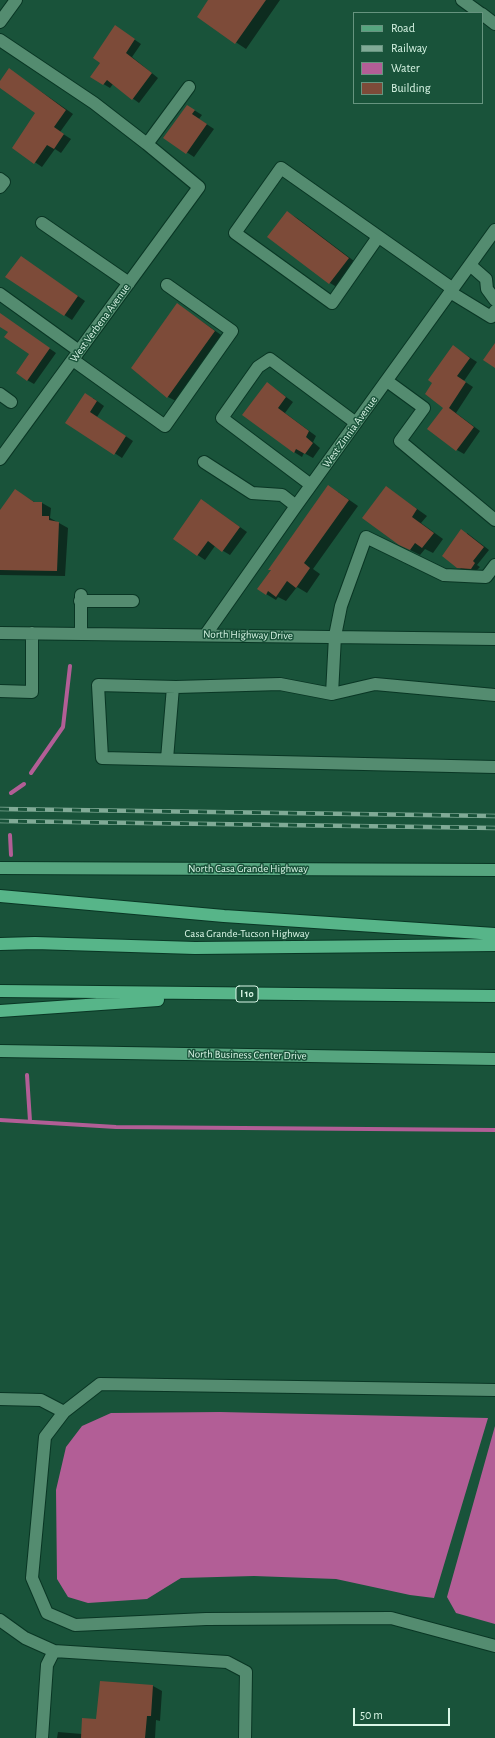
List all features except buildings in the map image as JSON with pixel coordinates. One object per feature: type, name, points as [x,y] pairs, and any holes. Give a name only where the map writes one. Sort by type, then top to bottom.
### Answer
[{"type":"highway","points":[[0,896],[224,916],[495,934]]},
{"type":"highway","name":"Casa Grande-Tucson Highway","points":[[0,944],[35,943],[195,948],[495,945]]},
{"type":"highway","name":"I 10","points":[[0,992],[495,996]]},
{"type":"highway","points":[[0,1011],[249,994]]},
{"type":"main road","name":"North Casa Grande Highway","points":[[0,868],[495,870]]},
{"type":"main road","name":"North Business Center Drive","points":[[0,1051],[495,1059]]},
{"type":"street","points":[[0,22],[16,0]]},
{"type":"street","points":[[462,0],[478,12]]},
{"type":"street","points":[[483,15],[495,24]]},
{"type":"street","points":[[0,40],[94,103],[147,144],[189,87]]},
{"type":"street","name":"West Verbena Avenue","points":[[0,459],[199,187],[147,144]]},
{"type":"street","points":[[378,237],[332,303],[234,233],[281,168],[378,237],[451,291],[491,317],[495,311]]},
{"type":"street","points":[[0,179],[4,182],[0,187]]},
{"type":"street","points":[[42,223],[129,283]]},
{"type":"street","name":"West Zinnia Avenue","points":[[206,634],[311,485],[495,230]]},
{"type":"street","points":[[470,265],[486,279],[487,289],[495,300]]},
{"type":"street","points":[[0,294],[165,426],[232,331],[167,285]]},
{"type":"street","points":[[311,485],[222,418],[258,367],[270,359],[356,423]]},
{"type":"street","points":[[387,381],[424,408],[400,440],[495,520]]},
{"type":"street","points":[[0,394],[11,402]]},
{"type":"street","points":[[204,462],[252,494],[282,496],[296,506]]},
{"type":"street","points":[[332,694],[335,636],[341,606],[366,537],[444,575],[486,577],[495,565]]},
{"type":"street","points":[[81,634],[81,598],[133,601]]},
{"type":"street","name":"North Highway Drive","points":[[0,633],[206,634],[495,639]]},
{"type":"street","points":[[0,690],[32,692],[32,634]]},
{"type":"street","points":[[495,695],[375,684],[332,694],[280,684],[173,687],[98,685],[102,758],[495,767]]},
{"type":"street","points":[[167,760],[173,687]]},
{"type":"street","points":[[495,1390],[100,1384],[64,1412],[45,1437],[32,1578],[48,1613],[75,1625],[206,1619],[391,1618],[495,1646]]},
{"type":"street","points":[[0,1400],[41,1400],[64,1412]]},
{"type":"street","points":[[0,1620],[25,1638],[54,1651],[227,1662],[246,1672],[245,1738]]},
{"type":"street","points":[[42,1738],[47,1665],[54,1651]]},
{"type":"water","points":[[220,1412],[488,1418],[434,1598],[410,1595],[336,1579],[254,1576],[181,1578],[147,1599],[88,1603],[68,1597],[57,1579],[56,1490],[66,1447],[82,1426],[111,1413]]},
{"type":"water","points":[[495,1426],[495,1624],[456,1613],[447,1597]]},
{"type":"waterway","points":[[31,773],[63,727],[70,666]]},
{"type":"waterway","points":[[11,793],[24,784]]},
{"type":"waterway","points":[[10,835],[11,855]]},
{"type":"waterway","points":[[27,1075],[30,1121]]},
{"type":"waterway","points":[[0,1120],[116,1127],[495,1130]]},
{"type":"railway","points":[[0,809],[495,816]]},
{"type":"railway","points":[[0,821],[495,828]]}]
